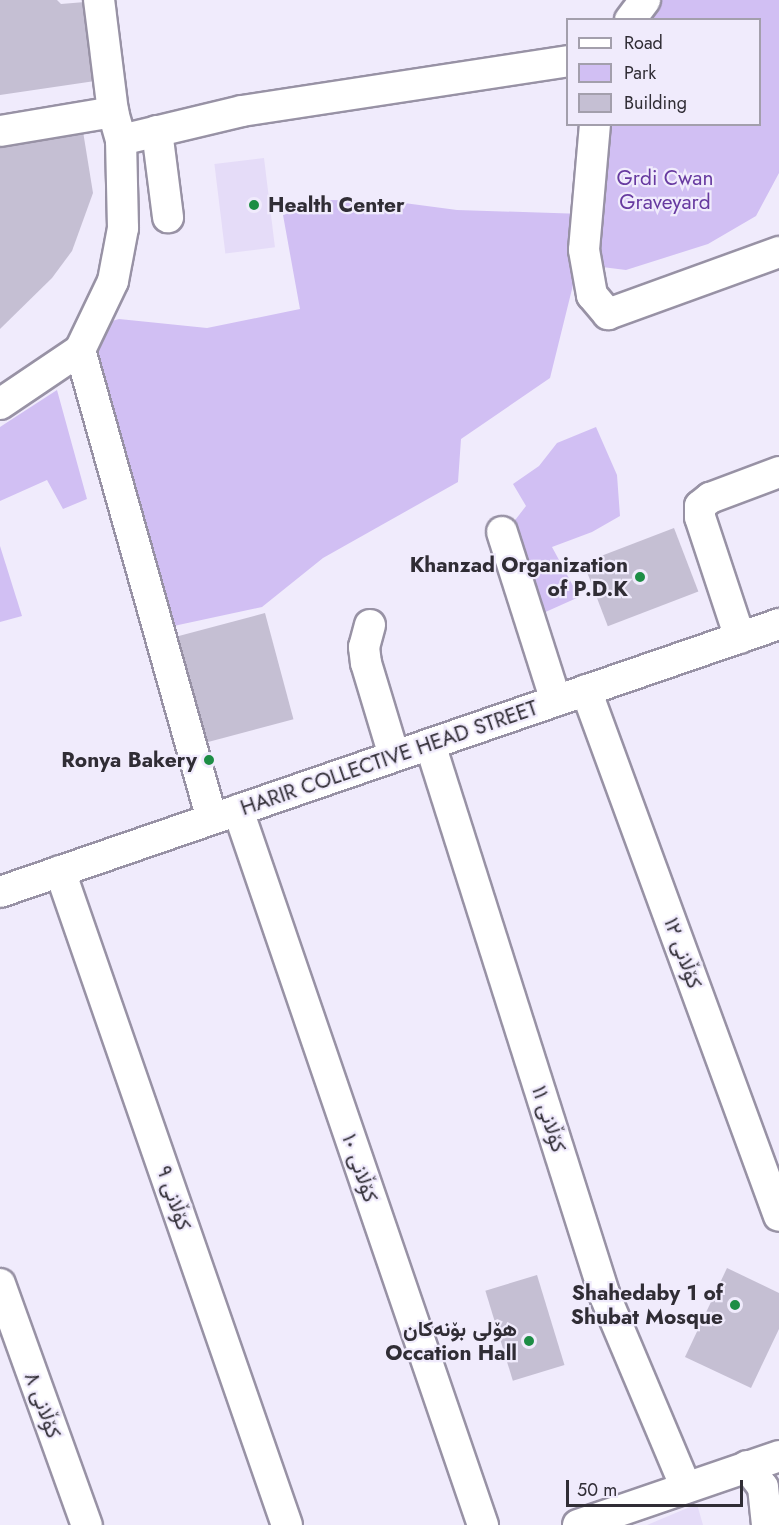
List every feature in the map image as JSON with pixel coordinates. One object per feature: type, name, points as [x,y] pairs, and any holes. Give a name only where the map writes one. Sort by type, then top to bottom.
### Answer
[{"type":"street","points":[[0,404],[80,350],[113,281],[123,228],[121,140],[112,112],[99,0]]},
{"type":"street","points":[[632,18],[645,0]]},
{"type":"street","points":[[121,140],[242,111],[566,61]]},
{"type":"street","points":[[0,131],[112,112]]},
{"type":"street","points":[[595,126],[584,250],[592,295],[608,314],[779,252]]},
{"type":"street","points":[[157,131],[168,217]]},
{"type":"street","name":"کۆڵانی ١٠","points":[[80,350],[225,814],[483,1525]]},
{"type":"street","points":[[740,638],[700,517],[700,506],[710,498],[779,472]]},
{"type":"street","points":[[502,532],[556,701]]},
{"type":"street","points":[[370,625],[364,647],[366,663],[394,756]]},
{"type":"street","name":"HARIR COLLECTIVE HEAD STREET","points":[[0,892],[586,690],[740,638],[778,628]]},
{"type":"street","name":"کۆڵانی ١٢","points":[[586,690],[779,1216]]},
{"type":"street","name":"کۆڵانی ١١","points":[[430,744],[605,1296],[686,1488]]},
{"type":"street","name":"کۆڵانی ٩","points":[[60,871],[287,1525]]},
{"type":"street","name":"کۆڵانی ٨","points":[[0,1284],[87,1525]]},
{"type":"street","points":[[767,1525],[763,1479],[779,1456]]},
{"type":"street","points":[[578,1525],[686,1488],[763,1479]]},
{"type":"shaded area","points":[[264,158],[275,247],[225,253],[214,164]]},
{"type":"shaded area","points":[[697,1504],[703,1525],[647,1525]]},
{"type":"green space","name":"Grdi Cwan Graveyard","points":[[630,0],[779,0],[779,173],[756,216],[708,244],[626,270],[602,267],[594,228],[609,126],[761,126],[761,18],[619,18]]},
{"type":"green space","points":[[327,200],[389,201],[457,210],[584,214],[574,281],[550,378],[461,439],[458,482],[323,558],[262,607],[169,627],[91,327],[119,319],[207,328],[300,309],[283,215]]},
{"type":"green space","points":[[57,390],[87,499],[63,509],[47,480],[0,501],[0,427]]},
{"type":"green space","points":[[596,427],[617,475],[620,516],[592,532],[552,547],[579,597],[541,614],[509,528],[526,506],[513,484],[539,466],[557,443]]},
{"type":"green space","points":[[0,546],[22,616],[0,622]]},
{"type":"building","points":[[0,0],[57,0],[61,4],[85,2],[95,81],[0,95]]},
{"type":"building","points":[[81,119],[93,193],[72,251],[52,278],[0,329],[0,132]]},
{"type":"building","name":"Khanzad Organization of P.D.K","points":[[674,528],[698,591],[608,626],[583,563]]},
{"type":"building","points":[[265,613],[293,719],[198,745],[169,639]]},
{"type":"building","points":[[727,1268],[779,1293],[779,1329],[751,1388],[685,1357]]},
{"type":"building","name":"هۆلی بۆنەکان Occation Hall","points":[[537,1275],[564,1365],[513,1381],[485,1291]]},
{"type":"place","name":"Health Center","points":[[254,205]]},
{"type":"place","name":"Khanzad Organization of P.D.K","points":[[640,577]]},
{"type":"place","name":"Ronya Bakery","points":[[209,760]]},
{"type":"place","name":"Shahedaby 1 of Shubat Mosque","points":[[735,1305]]},
{"type":"place","name":"هۆلی بۆنەکان Occation Hall","points":[[529,1341]]}]
